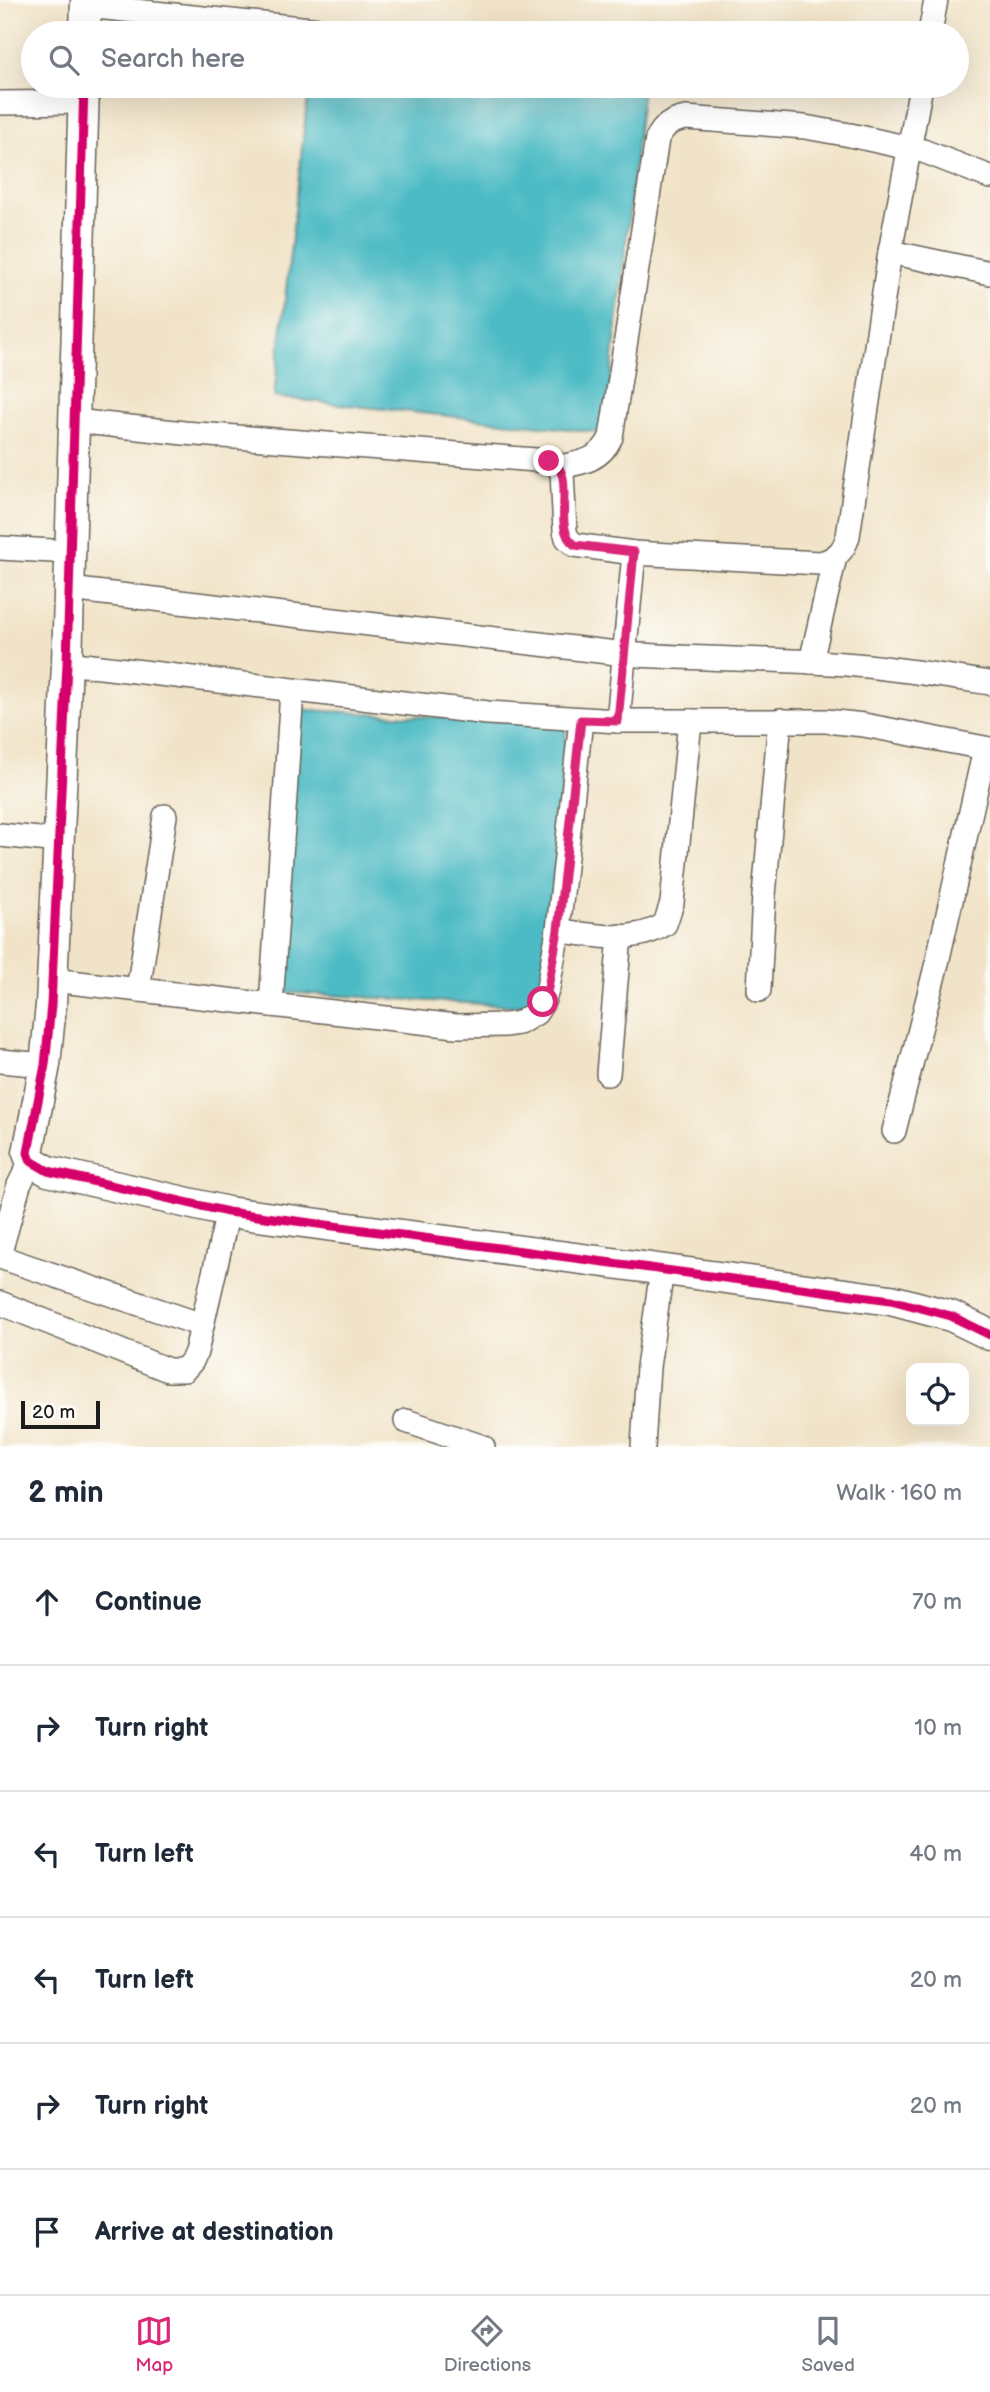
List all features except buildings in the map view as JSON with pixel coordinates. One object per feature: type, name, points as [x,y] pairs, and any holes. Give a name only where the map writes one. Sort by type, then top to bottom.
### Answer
[{"type":"street","points":[[932,21],[936,0]]},
{"type":"street","points":[[86,13],[192,21]]},
{"type":"street","points":[[0,103],[47,98]]},
{"type":"street","points":[[84,98],[59,841],[45,1065],[28,1153],[31,1161],[48,1171],[228,1212],[891,1300],[951,1317],[990,1335]]},
{"type":"street","points":[[75,421],[184,433],[549,461],[562,472],[565,531],[575,545],[634,552],[820,563],[835,557],[846,545],[848,536],[890,253],[919,98]]},
{"type":"street","points":[[559,467],[581,463],[597,456],[606,448],[611,437],[657,139],[663,127],[686,118],[805,127],[910,148],[990,177]]},
{"type":"street","points":[[890,253],[990,273]]},
{"type":"street","points":[[0,548],[70,552]]},
{"type":"street","points":[[618,721],[634,552]]},
{"type":"street","points":[[811,662],[835,557]]},
{"type":"street","points":[[69,589],[625,654],[811,662],[919,671],[990,683]]},
{"type":"street","points":[[67,663],[475,712],[618,721],[826,721],[864,725],[987,749],[894,1131]]},
{"type":"street","points":[[271,1005],[292,691]]},
{"type":"street","points":[[52,980],[456,1026],[519,1023],[536,1013],[548,988],[558,930],[581,720]]},
{"type":"street","points":[[758,990],[780,720]]},
{"type":"street","points":[[558,930],[587,935],[620,936],[650,932],[665,924],[670,916],[690,721]]},
{"type":"street","points":[[138,990],[165,816]]},
{"type":"street","points":[[0,835],[59,841]]},
{"type":"street","points":[[608,1074],[620,936]]},
{"type":"street","points":[[0,1061],[45,1065]]},
{"type":"street","points":[[31,1161],[19,1185],[0,1254],[202,1325]]},
{"type":"street","points":[[0,1303],[168,1370],[184,1370],[192,1361],[228,1212]]},
{"type":"street","points":[[643,1447],[648,1367],[662,1270]]},
{"type":"street","points":[[406,1421],[484,1447]]},
{"type":"water","points":[[308,98],[642,98],[605,433],[274,397]]},
{"type":"water","points":[[294,709],[566,725],[549,1008],[278,992]]},
{"type":"cycle path","points":[[84,98],[67,663],[51,1005],[45,1065],[28,1153],[31,1161],[48,1171],[228,1212],[891,1300],[951,1316],[990,1335]]},
{"type":"route","points":[[543,1002],[558,930],[581,720],[618,721],[634,552],[575,545],[567,538],[562,472],[555,463],[549,461]]}]
